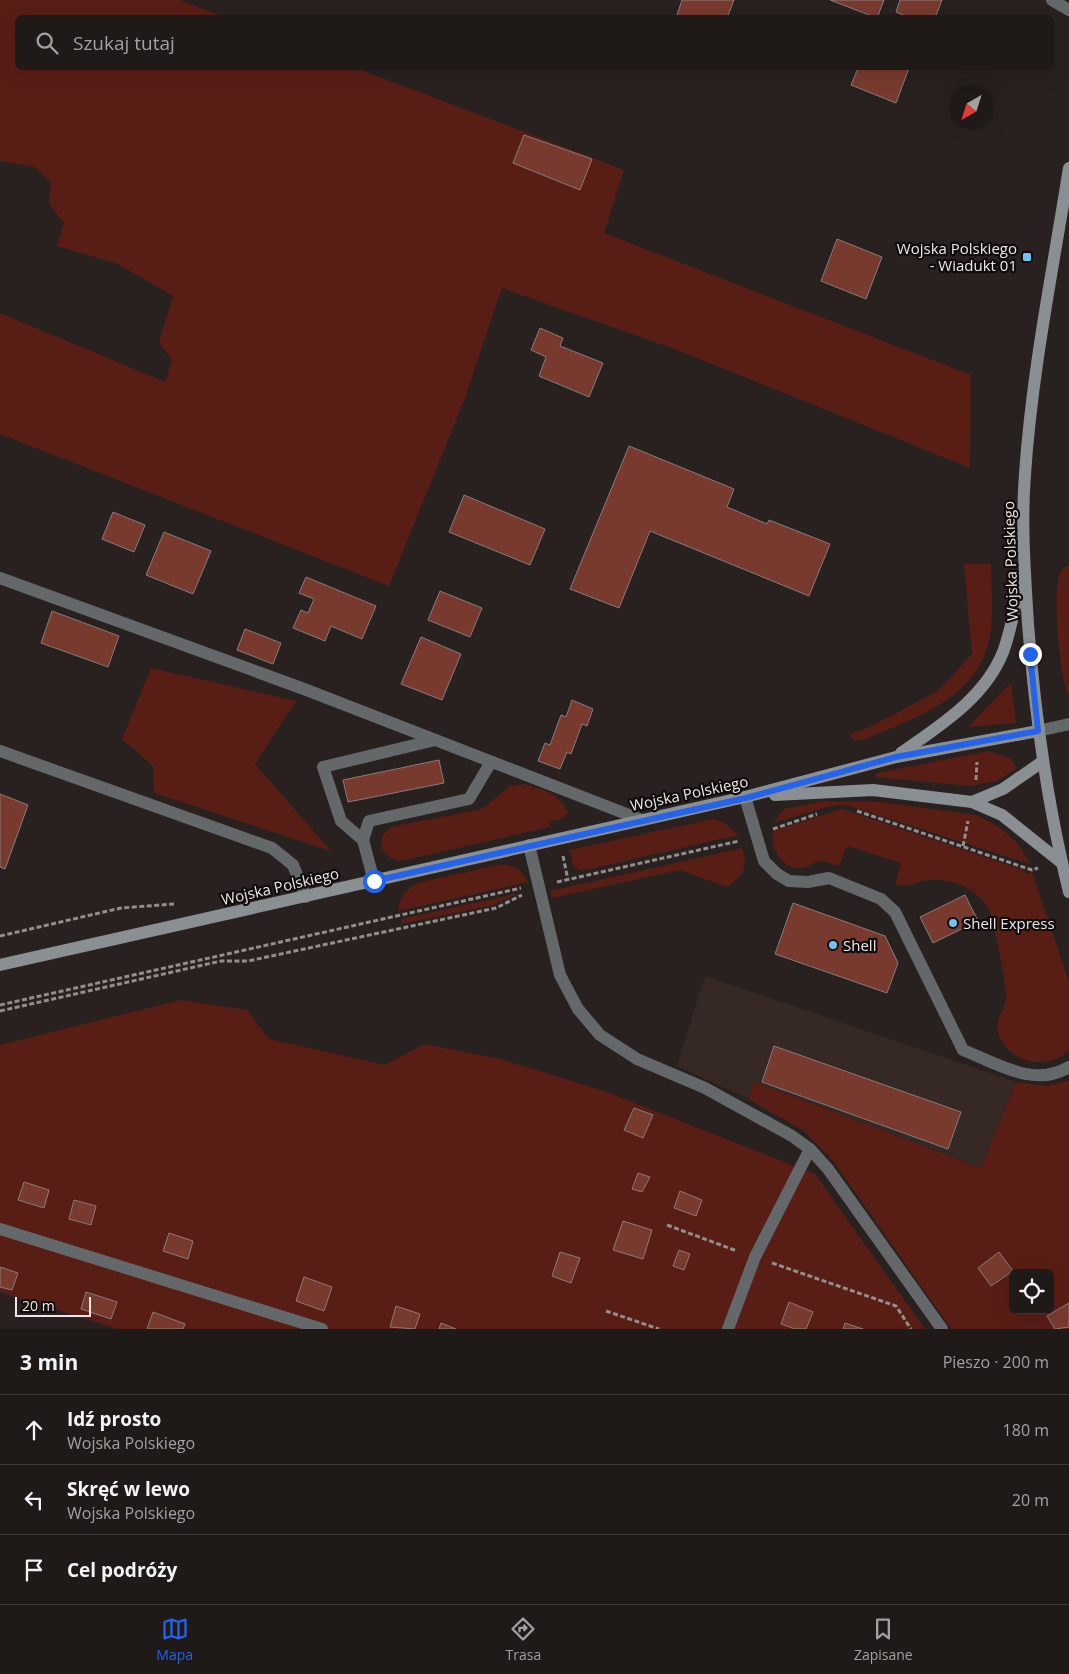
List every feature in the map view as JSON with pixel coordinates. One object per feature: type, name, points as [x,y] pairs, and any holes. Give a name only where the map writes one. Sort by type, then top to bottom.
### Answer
[{"type":"street","points":[[1052,0],[1069,10]]},
{"type":"street","name":"Wojska Polskiego","points":[[0,965],[529,845],[746,798],[896,757],[1038,731],[1024,563],[1025,474],[1037,376],[1069,168]]},
{"type":"street","points":[[896,757],[965,705],[986,682],[1002,654],[1024,563]]},
{"type":"street","points":[[0,578],[304,689],[642,820]]},
{"type":"street","points":[[1069,724],[1038,731],[1042,762],[1069,892]]},
{"type":"street","points":[[363,840],[341,821],[323,767],[435,740]]},
{"type":"street","points":[[0,751],[272,848],[293,865],[306,897]]},
{"type":"street","points":[[374,881],[363,840],[369,821],[469,799],[491,762]]},
{"type":"street","points":[[972,802],[1003,789],[1042,762]]},
{"type":"street","points":[[1062,863],[1002,815],[972,802],[873,790],[746,798],[764,862],[777,874],[789,881],[808,882],[828,878],[881,899],[895,912],[964,1050],[1028,1076],[1044,1077],[1069,1067]]},
{"type":"street","points":[[529,845],[560,975],[578,1009],[600,1035],[636,1059],[705,1088],[792,1136],[810,1149],[828,1169],[942,1329]]},
{"type":"street","points":[[728,1329],[755,1257],[810,1149]]},
{"type":"street","points":[[0,1228],[322,1329]]},
{"type":"path","points":[[963,846],[977,772],[976,741]]},
{"type":"path","points":[[850,809],[1032,870],[1062,863]]},
{"type":"path","points":[[0,1005],[538,886],[756,835],[819,813]]},
{"type":"path","points":[[0,1011],[221,961],[248,961],[496,908],[538,886]]},
{"type":"path","points":[[0,936],[122,908],[177,904]]},
{"type":"path","points":[[667,1226],[896,1306],[911,1329]]},
{"type":"path","points":[[606,1311],[659,1329]]},
{"type":"shaded area","points":[[0,0],[179,0],[220,15],[15,15],[15,70],[361,70],[624,170],[604,233],[971,375],[970,468],[677,350],[502,288],[465,398],[389,586],[0,434],[0,313],[165,382],[172,360],[159,342],[173,296],[118,264],[57,246],[64,223],[49,204],[51,183],[35,167],[0,161]]},
{"type":"shaded area","points":[[964,564],[991,564],[992,604],[990,634],[980,664],[969,680],[937,706],[918,717],[860,741],[854,740],[849,734],[870,727],[938,691],[972,654]]},
{"type":"shaded area","points":[[1069,565],[1069,696],[1065,687],[1060,656],[1057,586],[1061,572]]},
{"type":"shaded area","points":[[151,668],[296,701],[255,764],[331,851],[154,793],[153,766],[122,739]]},
{"type":"shaded area","points":[[1011,683],[1016,723],[968,727]]},
{"type":"shaded area","points":[[988,751],[1011,759],[1017,768],[997,781],[971,786],[875,777],[877,773]]},
{"type":"shaded area","points":[[524,784],[556,796],[568,813],[562,819],[549,822],[550,827],[401,861],[391,858],[381,848],[382,836],[391,827],[482,809],[510,786]]},
{"type":"shaded area","points":[[825,801],[881,802],[976,815],[1008,834],[1026,855],[1030,864],[846,805],[830,806],[773,823],[784,809]]},
{"type":"shaded area","points":[[842,809],[1023,870],[1027,874],[1032,872],[1069,982],[1069,1050],[1060,1057],[1050,1061],[1028,1061],[1009,1051],[1002,1042],[998,1031],[998,1021],[1005,1004],[1006,994],[992,918],[983,901],[968,888],[949,881],[939,880],[929,880],[907,886],[895,884],[901,863],[847,846],[839,866],[819,861],[804,868],[794,867],[787,865],[778,856],[775,851],[773,831]]},
{"type":"shaded area","points":[[713,819],[724,823],[739,835],[581,871],[573,866],[570,850]]},
{"type":"shaded area","points":[[742,848],[745,866],[741,875],[727,887],[680,870],[552,898],[550,891]]},
{"type":"shaded area","points":[[503,864],[518,868],[529,882],[398,911],[404,895],[417,883]]},
{"type":"shaded area","points":[[520,893],[493,905],[401,924],[401,919]]},
{"type":"shaded area","points":[[705,976],[1016,1082],[982,1168],[754,1082],[748,1099],[677,1066]]},
{"type":"shaded area","points":[[181,1000],[247,1010],[269,1039],[385,1065],[424,1044],[500,1059],[604,1091],[815,1174],[925,1329],[118,1329],[0,1292],[0,1045]]},
{"type":"shaded area","points":[[1069,1080],[1069,1329],[951,1329],[834,1162],[803,1130],[748,1099],[754,1082],[981,1168],[1016,1082],[1048,1086]]},
{"type":"building","points":[[682,0],[734,0],[728,15],[677,15]]},
{"type":"building","points":[[830,0],[884,0],[878,15],[869,15]]},
{"type":"building","points":[[900,0],[942,0],[936,15],[903,15],[896,12]]},
{"type":"building","points":[[857,70],[908,70],[896,103],[851,85]]},
{"type":"building","points":[[524,135],[592,159],[580,190],[513,163]]},
{"type":"building","points":[[837,239],[882,257],[866,299],[821,281]]},
{"type":"building","points":[[540,328],[563,338],[560,346],[603,363],[589,397],[539,376],[546,357],[531,350]]},
{"type":"building","points":[[629,446],[734,489],[727,507],[767,524],[769,520],[830,544],[809,596],[650,531],[619,608],[570,589]]},
{"type":"building","points":[[464,495],[545,529],[530,565],[449,532]]},
{"type":"building","points":[[113,512],[145,525],[134,552],[102,539]]},
{"type":"building","points":[[164,532],[211,551],[193,594],[146,575]]},
{"type":"building","points":[[306,577],[376,606],[362,639],[331,626],[325,641],[293,628],[301,610],[308,613],[314,599],[299,593]]},
{"type":"building","points":[[440,591],[482,608],[470,637],[428,620]]},
{"type":"building","points":[[52,611],[119,636],[108,667],[41,643]]},
{"type":"building","points":[[245,629],[281,643],[273,664],[237,650]]},
{"type":"building","points":[[421,637],[461,654],[442,700],[401,684]]},
{"type":"building","points":[[572,700],[593,709],[587,726],[582,724],[571,754],[567,752],[560,769],[538,761],[545,743],[550,745],[561,715],[566,717]]},
{"type":"building","points":[[439,760],[444,783],[348,802],[343,780]]},
{"type":"building","points":[[0,794],[28,805],[5,869],[0,867]]},
{"type":"building","points":[[965,895],[978,921],[933,943],[920,917]]},
{"type":"building","name":"Shell","points":[[793,903],[885,936],[898,963],[887,993],[775,954]]},
{"type":"building","points":[[774,1046],[961,1112],[948,1149],[762,1082]]},
{"type":"building","points":[[634,1108],[653,1115],[643,1138],[624,1130]]},
{"type":"building","points":[[638,1173],[650,1177],[642,1192],[632,1189]]},
{"type":"building","points":[[24,1182],[49,1190],[44,1208],[18,1200]]},
{"type":"building","points":[[680,1191],[702,1200],[696,1216],[674,1208]]},
{"type":"building","points":[[74,1200],[96,1206],[91,1225],[69,1219]]},
{"type":"building","points":[[623,1221],[652,1230],[643,1259],[613,1250]]},
{"type":"building","points":[[169,1233],[193,1241],[188,1259],[163,1251]]},
{"type":"building","points":[[679,1250],[690,1254],[684,1270],[673,1266]]},
{"type":"building","points":[[560,1252],[580,1258],[571,1283],[552,1276]]},
{"type":"building","points":[[999,1252],[1012,1269],[1009,1269],[1009,1274],[991,1286],[978,1268]]},
{"type":"building","points":[[0,1267],[18,1273],[12,1290],[0,1287]]},
{"type":"building","points":[[304,1277],[332,1287],[324,1311],[296,1301]]},
{"type":"building","points":[[86,1292],[117,1302],[111,1319],[81,1309]]},
{"type":"building","points":[[789,1302],[813,1312],[806,1329],[795,1329],[781,1324]]},
{"type":"building","points":[[1069,1303],[1069,1327],[1055,1329],[1047,1316],[1054,1314],[1054,1312]]},
{"type":"building","points":[[396,1306],[420,1314],[415,1329],[390,1327]]},
{"type":"building","points":[[153,1312],[185,1324],[183,1329],[147,1329]]},
{"type":"building","points":[[441,1323],[456,1329],[439,1329]]},
{"type":"building","points":[[845,1323],[863,1329],[843,1329]]},
{"type":"place","name":"Wojska Polskiego - Wiadukt 01","points":[[1027,257]]},
{"type":"place","name":"Shell Express","points":[[953,923]]},
{"type":"place","name":"Shell","points":[[833,945]]},
{"type":"route","points":[[374,881],[746,798],[896,757],[1038,731],[1030,654]]}]
